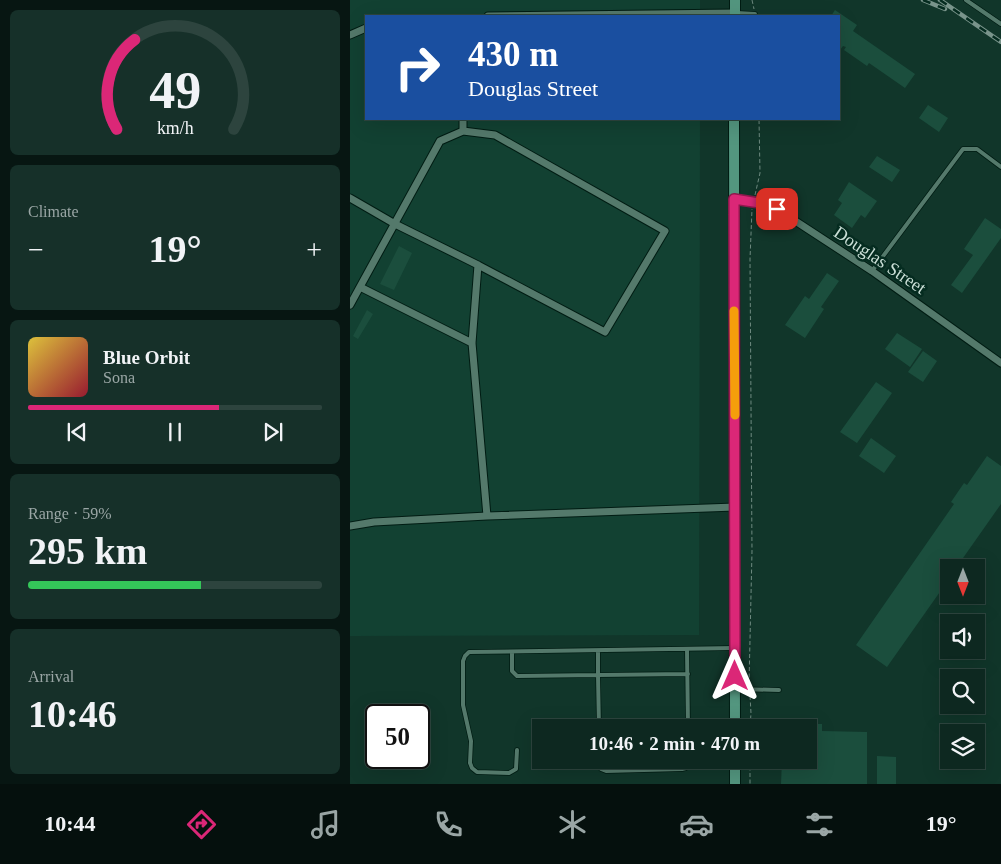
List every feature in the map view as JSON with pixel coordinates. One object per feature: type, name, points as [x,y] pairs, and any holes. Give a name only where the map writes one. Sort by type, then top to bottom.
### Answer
[{"type":"main road","points":[[735,0],[735,15]]},
{"type":"main road","points":[[734,120],[735,719]]},
{"type":"main road","points":[[735,769],[735,784]]},
{"type":"street","points":[[350,35],[365,28]]},
{"type":"street","points":[[463,120],[463,131]]},
{"type":"street","points":[[350,198],[395,224],[605,332],[665,231],[495,135],[463,131],[440,141],[395,224],[350,305]]},
{"type":"street","name":"Douglas Street","points":[[734,199],[766,204],[777,209],[872,271],[1001,363]]},
{"type":"street","points":[[478,265],[472,343],[487,516]]},
{"type":"street","points":[[360,287],[472,343]]},
{"type":"street","points":[[350,526],[374,522],[487,516],[735,507]]},
{"type":"lane","points":[[966,0],[1001,24]]},
{"type":"lane","points":[[735,15],[755,14]]},
{"type":"lane","points":[[872,271],[962,149],[977,149],[1001,167]]},
{"type":"lane","points":[[516,750],[516,769],[514,772],[478,772],[472,768],[470,763],[471,741],[463,705],[463,661],[469,652],[512,653],[735,648]]},
{"type":"lane","points":[[687,650],[688,719]]},
{"type":"lane","points":[[598,651],[599,719]]},
{"type":"lane","points":[[512,653],[512,671],[517,676],[688,674]]},
{"type":"lane","points":[[735,690],[779,690]]},
{"type":"lane","points":[[602,769],[606,771],[682,769]]},
{"type":"path","points":[[751,719],[749,690],[752,551],[750,259],[751,216],[760,173],[759,120]]},
{"type":"path","points":[[750,769],[750,784]]},
{"type":"shaded area","points":[[350,0],[700,0],[700,15],[365,15],[365,120],[700,120],[699,635],[350,636]]},
{"type":"building","points":[[835,10],[857,25],[853,31],[915,74],[905,88],[869,63],[867,66],[844,50],[846,47],[843,46],[840,50],[840,15],[832,15]]},
{"type":"building","points":[[928,105],[948,118],[939,132],[919,118]]},
{"type":"building","points":[[877,156],[900,170],[892,182],[869,167]]},
{"type":"building","points":[[849,182],[877,201],[865,218],[861,215],[852,228],[834,215],[842,203],[838,200]]},
{"type":"building","points":[[985,218],[1001,229],[1001,238],[962,293],[951,285],[973,255],[964,249]]},
{"type":"building","points":[[399,246],[412,253],[394,290],[380,284]]},
{"type":"building","points":[[827,273],[839,281],[821,307],[824,309],[805,338],[785,325],[805,296],[809,299]]},
{"type":"building","points":[[367,310],[373,314],[358,339],[353,336]]},
{"type":"building","points":[[897,333],[922,349],[910,367],[885,349]]},
{"type":"building","points":[[923,351],[937,361],[923,382],[908,372]]},
{"type":"building","points":[[876,382],[892,393],[857,443],[840,432]]},
{"type":"building","points":[[871,438],[896,456],[884,473],[859,456]]},
{"type":"building","points":[[987,456],[1001,466],[1001,504],[962,559],[940,559],[940,592],[887,667],[856,645],[954,504],[951,502],[964,483],[967,485]]},
{"type":"building","points":[[817,724],[822,724],[822,731],[867,732],[867,784],[781,784],[782,769],[817,769]]},
{"type":"building","points":[[877,756],[896,757],[896,784],[877,784]]},
{"type":"railway","points":[[923,0],[945,9]]},
{"type":"railway","points":[[940,0],[1001,42]]},
{"type":"slow traffic","points":[[734,311],[735,415]]},
{"type":"route","points":[[735,676],[734,199],[766,204],[777,209]]}]
